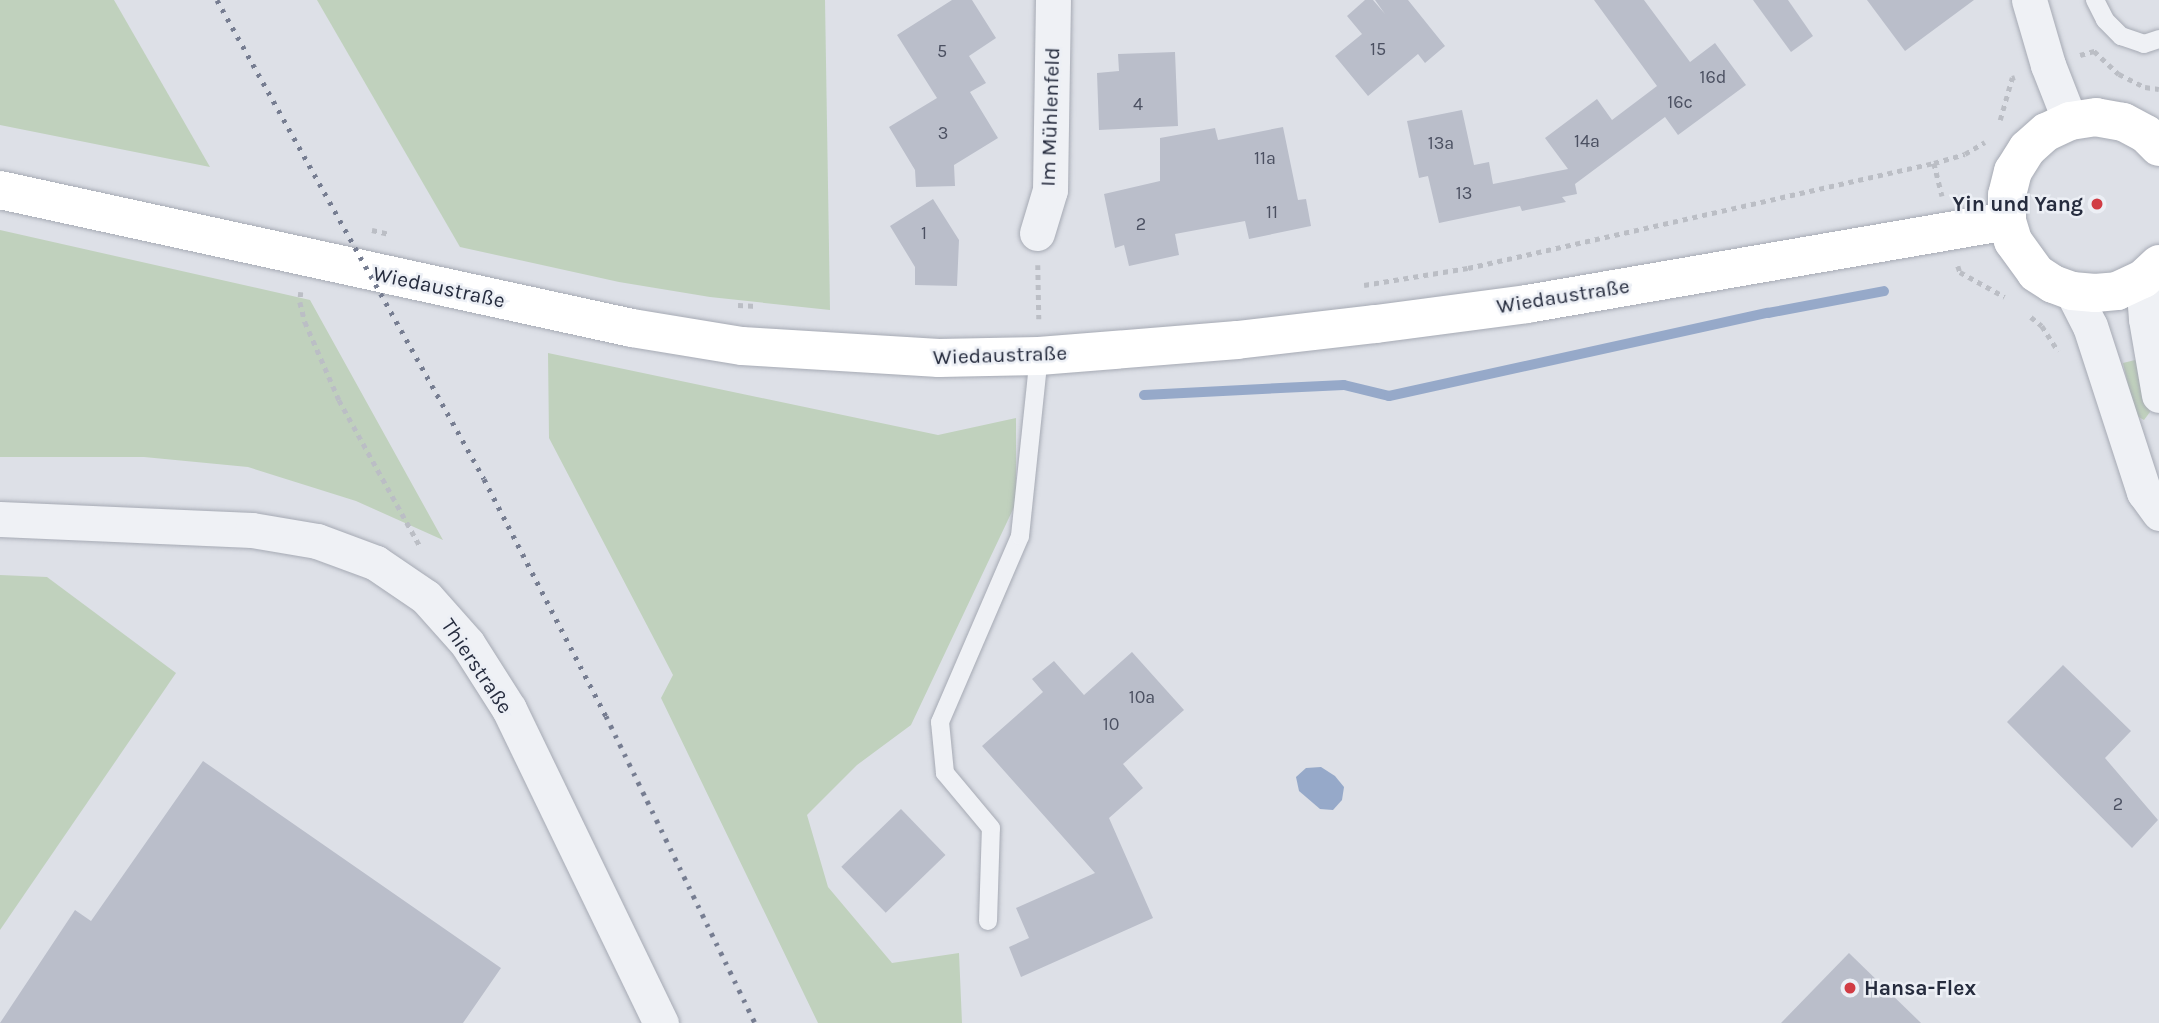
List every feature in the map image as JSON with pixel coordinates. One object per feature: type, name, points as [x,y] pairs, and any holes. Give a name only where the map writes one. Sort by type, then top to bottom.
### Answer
[{"type":"main road","points":[[2151,271],[2117,290],[2095,293],[2072,291],[2036,273],[2018,249],[2007,221],[2007,195],[2013,171],[2027,149],[2046,131],[2070,121],[2096,117],[2123,122],[2146,134],[2159,147]]},
{"type":"main road","name":"Wiedaustraße","points":[[0,190],[306,259],[632,328],[742,346],[926,358],[1039,340],[1237,340],[1527,304],[2007,221]]},
{"type":"street","name":"Im Mühlenfeld","points":[[1037,233],[1050,190],[1053,0]]},
{"type":"street","points":[[2029,0],[2048,65],[2070,121]]},
{"type":"street","points":[[2151,271],[2146,319],[2159,395]]},
{"type":"street","points":[[2072,291],[2090,326],[2144,492],[2159,513]]},
{"type":"street","name":"Thierstraße","points":[[0,519],[253,530],[317,541],[376,563],[426,597],[467,643],[509,709],[651,1019]]},
{"type":"lane","points":[[2095,0],[2105,20],[2121,36],[2144,44],[2159,39]]},
{"type":"lane","points":[[988,921],[991,828],[945,773],[940,722],[1020,536],[1039,340]]},
{"type":"path","points":[[2000,122],[2012,78],[2094,51],[2119,74],[2145,87],[2159,89]]},
{"type":"path","points":[[1360,285],[1468,268],[1934,163],[1965,154],[1985,142],[1992,132]]},
{"type":"path","points":[[369,230],[394,235]]},
{"type":"path","points":[[1037,233],[1039,340]]},
{"type":"path","points":[[306,259],[300,302],[305,322],[339,400],[419,543],[429,570],[426,597]]},
{"type":"path","points":[[730,304],[770,308]]},
{"type":"green space","points":[[0,0],[114,0],[210,167],[0,125]]},
{"type":"green space","points":[[317,0],[825,0],[830,310],[710,297],[619,282],[460,247]]},
{"type":"green space","points":[[0,230],[310,300],[443,540],[356,501],[248,467],[144,457],[0,457]]},
{"type":"green space","points":[[548,353],[938,435],[1016,418],[1016,503],[911,725],[857,765],[807,815],[828,887],[892,963],[959,953],[962,1023],[818,1023],[661,698],[673,675],[549,438]]},
{"type":"green space","points":[[2139,359],[2150,412],[2144,420],[2135,415],[2123,363]]},
{"type":"green space","points":[[0,575],[47,577],[176,673],[0,930]]},
{"type":"water","points":[[1321,767],[1335,776],[1344,787],[1342,800],[1333,810],[1320,809],[1299,791],[1296,777],[1306,768]]},
{"type":"building","points":[[952,0],[972,0],[996,38],[969,56],[986,83],[970,92],[998,138],[954,165],[955,186],[916,187],[915,170],[889,127],[937,98],[897,35]]},
{"type":"building","points":[[1365,0],[1373,0],[1385,14],[1375,0],[1408,0],[1445,46],[1425,63],[1418,54],[1368,96],[1335,56],[1362,34],[1347,16]]},
{"type":"building","points":[[1594,0],[1644,0],[1690,62],[1715,43],[1746,85],[1678,135],[1665,117],[1575,184],[1577,194],[1562,197],[1566,202],[1522,211],[1520,206],[1439,223],[1428,176],[1419,178],[1407,121],[1462,110],[1474,165],[1489,162],[1493,184],[1568,169],[1545,138],[1597,99],[1612,120],[1657,86]]},
{"type":"building","points":[[1753,0],[1788,0],[1813,36],[1791,52]]},
{"type":"building","points":[[1867,0],[1974,0],[1905,51]]},
{"type":"building","points":[[1175,52],[1178,126],[1099,130],[1097,73],[1119,71],[1118,54]]},
{"type":"building","points":[[1283,127],[1298,200],[1306,199],[1311,226],[1249,239],[1245,221],[1175,234],[1179,255],[1129,266],[1124,245],[1115,248],[1104,194],[1160,181],[1160,138],[1215,128],[1218,140]]},
{"type":"building","points":[[933,199],[959,240],[957,286],[915,285],[915,267],[890,226]]},
{"type":"building","points":[[1132,652],[1184,710],[1123,764],[1143,788],[1109,818],[1153,918],[1021,977],[1009,947],[1029,938],[1016,908],[1095,873],[982,746],[1043,692],[1032,679],[1054,661],[1084,695]]},
{"type":"building","points":[[2063,665],[2131,731],[2105,758],[2158,820],[2132,848],[2007,722]]},
{"type":"building","points":[[203,761],[501,968],[463,1023],[0,1023],[75,910],[91,921]]},
{"type":"building","points":[[901,809],[945,855],[886,913],[841,867]]},
{"type":"building","name":"Hansa-Flex","points":[[1849,953],[1921,1023],[1781,1023]]},
{"type":"waterway","points":[[1144,395],[1344,385],[1389,396],[1768,313],[1884,291]]},
{"type":"railway","points":[[217,0],[484,479],[606,716],[755,1023]]},
{"type":"place","name":"Yin und Yang","points":[[2097,204]]},
{"type":"place","name":"Hansa-Flex","points":[[1850,988]]}]
